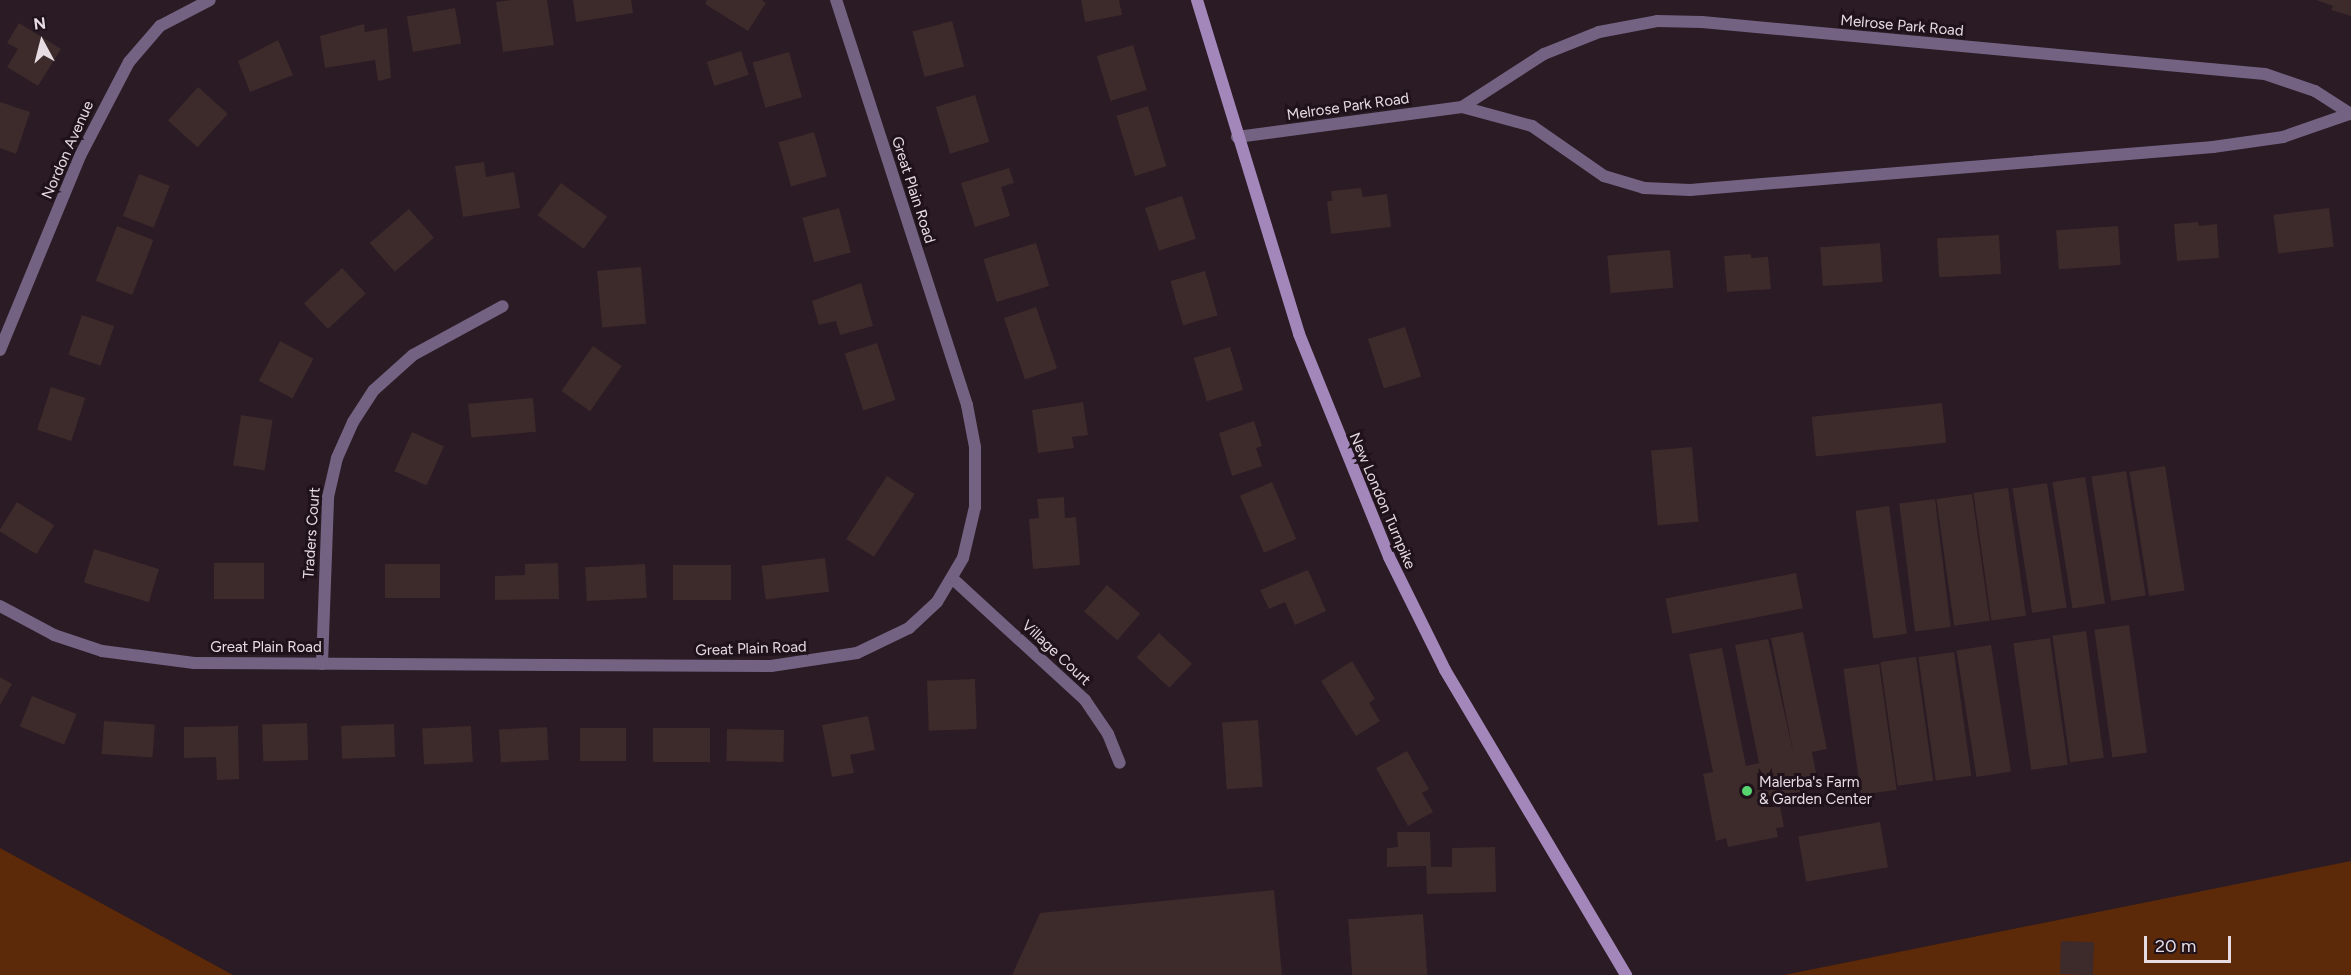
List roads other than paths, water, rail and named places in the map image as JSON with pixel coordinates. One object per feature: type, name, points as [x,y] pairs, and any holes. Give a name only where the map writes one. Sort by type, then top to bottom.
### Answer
[{"type":"main road","name":"New London Turnpike","points":[[1197,0],[1299,334],[1389,557],[1445,670],[1626,975]]},
{"type":"street","name":"Nordon Avenue","points":[[0,350],[73,173],[118,79],[146,38],[183,6],[210,0]]},
{"type":"street","name":"Great Plain Road","points":[[0,606],[54,635],[125,656],[185,663],[760,666],[805,663],[857,652],[896,636],[924,616],[953,579],[973,524],[976,472],[973,432],[836,0]]},
{"type":"street","name":"Melrose Park Road","points":[[1462,107],[1545,54],[1599,32],[1656,21],[1702,22],[2265,74],[2316,91],[2350,114]]},
{"type":"street","name":"Melrose Park Road","points":[[1237,137],[1462,107],[1532,126],[1604,176],[1668,191],[2213,147],[2283,137],[2350,114]]},
{"type":"street","name":"Traders Court","points":[[322,664],[328,498],[337,458],[352,422],[374,390],[413,355],[503,306]]},
{"type":"street","name":"Village Court","points":[[953,579],[1085,700],[1108,734],[1120,764]]},
{"type":"place","name":"Malerba's Farm & Garden Center","points":[[1747,791]]}]
